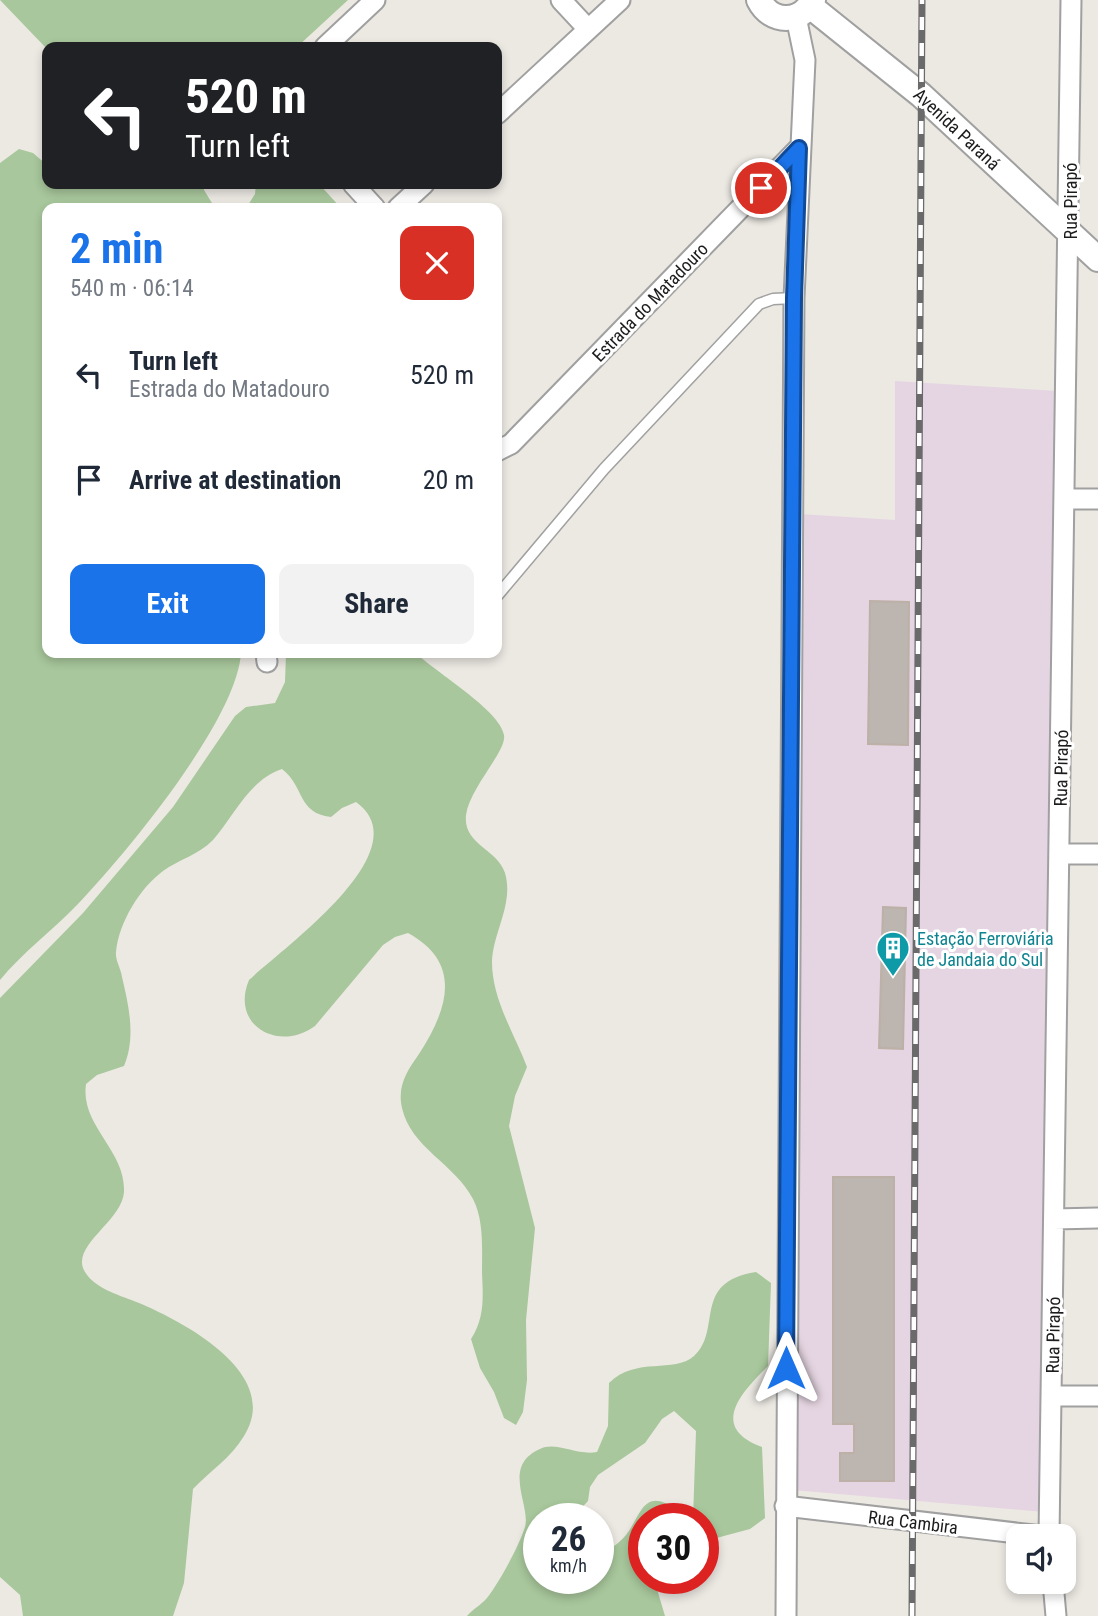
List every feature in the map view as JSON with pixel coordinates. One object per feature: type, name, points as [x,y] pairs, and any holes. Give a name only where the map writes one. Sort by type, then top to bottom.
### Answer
[{"type":"street","points":[[330,42],[375,0]]},
{"type":"street","points":[[561,0],[588,29]]},
{"type":"street","points":[[502,109],[620,0]]},
{"type":"street","points":[[759,0],[769,13],[777,18],[806,8],[794,298],[786,1616]]},
{"type":"street","name":"Rua Pirapó","points":[[1049,1524],[1070,233],[1071,0]]},
{"type":"street","name":"Avenida Paraná","points":[[806,8],[921,94],[1098,259]]},
{"type":"street","name":"Estrada do Matadouro","points":[[502,448],[511,444],[799,148]]},
{"type":"street","points":[[358,189],[370,203]]},
{"type":"street","points":[[403,203],[419,189]]},
{"type":"street","points":[[1066,499],[1098,499]]},
{"type":"street","points":[[1060,853],[1098,854]]},
{"type":"street","points":[[1054,1219],[1098,1218]]},
{"type":"street","points":[[1052,1396],[1098,1396]]},
{"type":"street","name":"Rua Cambira","points":[[785,1506],[1006,1532]]},
{"type":"street","points":[[1054,1594],[1056,1616]]},
{"type":"lane","points":[[502,590],[604,469],[758,304],[773,299],[794,298]]},
{"type":"shaded area","points":[[895,381],[1059,391],[1043,1512],[793,1490],[800,514],[895,520]]},
{"type":"green space","points":[[0,0],[348,0],[302,42],[42,44]]},
{"type":"green space","points":[[19,149],[33,153],[42,161],[42,189],[204,189],[212,203],[42,203],[42,658],[240,658],[235,681],[220,714],[176,785],[98,883],[0,980],[0,163]]},
{"type":"green space","points":[[256,189],[324,189],[336,203],[249,203]]},
{"type":"green space","points":[[286,658],[422,658],[491,714],[504,735],[500,750],[469,804],[466,825],[475,840],[495,858],[505,873],[507,896],[493,951],[493,976],[500,1003],[527,1067],[515,1096],[509,1126],[535,1228],[526,1320],[527,1380],[523,1412],[516,1425],[504,1418],[494,1392],[480,1368],[471,1339],[479,1323],[483,1298],[482,1235],[477,1207],[456,1176],[414,1134],[402,1108],[404,1079],[429,1037],[443,1004],[445,988],[437,958],[408,933],[395,937],[383,945],[315,1026],[301,1034],[286,1037],[261,1030],[246,1010],[245,996],[249,980],[339,898],[360,872],[372,846],[372,822],[356,802],[331,817],[320,815],[307,805],[295,784],[282,769],[270,774],[251,790],[213,840],[154,878],[132,907],[121,929],[116,952],[129,1011],[128,1055],[124,1066],[97,1075],[86,1084],[90,1113],[118,1163],[124,1192],[115,1214],[84,1253],[82,1262],[85,1272],[95,1283],[180,1323],[223,1353],[240,1372],[250,1392],[253,1413],[239,1444],[193,1489],[184,1583],[173,1616],[23,1616],[20,1595],[0,1577],[0,998],[83,913],[173,807],[235,716],[246,707],[275,703],[285,682]]},
{"type":"green space","points":[[756,1272],[771,1283],[768,1366],[740,1398],[733,1419],[736,1430],[762,1447],[765,1518],[750,1529],[719,1537],[719,1503],[694,1503],[696,1431],[674,1411],[662,1419],[645,1443],[598,1475],[590,1487],[586,1503],[523,1503],[520,1475],[528,1456],[546,1447],[597,1452],[608,1426],[609,1383],[631,1370],[676,1364],[694,1356],[707,1333],[715,1296],[736,1277]]},
{"type":"green space","points":[[523,1532],[523,1594],[614,1594],[614,1546],[628,1532],[628,1594],[658,1594],[665,1616],[467,1616],[492,1591]]},
{"type":"building","points":[[870,601],[909,602],[908,745],[868,744]]},
{"type":"building","name":"Estação Ferroviária de Jandaia do Sul","points":[[883,907],[906,908],[903,1049],[879,1048]]},
{"type":"building","points":[[833,1177],[894,1177],[894,1481],[840,1481],[840,1453],[854,1453],[854,1424],[833,1424]]},
{"type":"railway","points":[[912,1616],[922,0]]},
{"type":"place","name":"Estação Ferroviária de Jandaia do Sul","points":[[893,978]]},
{"type":"route","points":[[761,188],[799,148],[794,298],[786,1368]]}]
